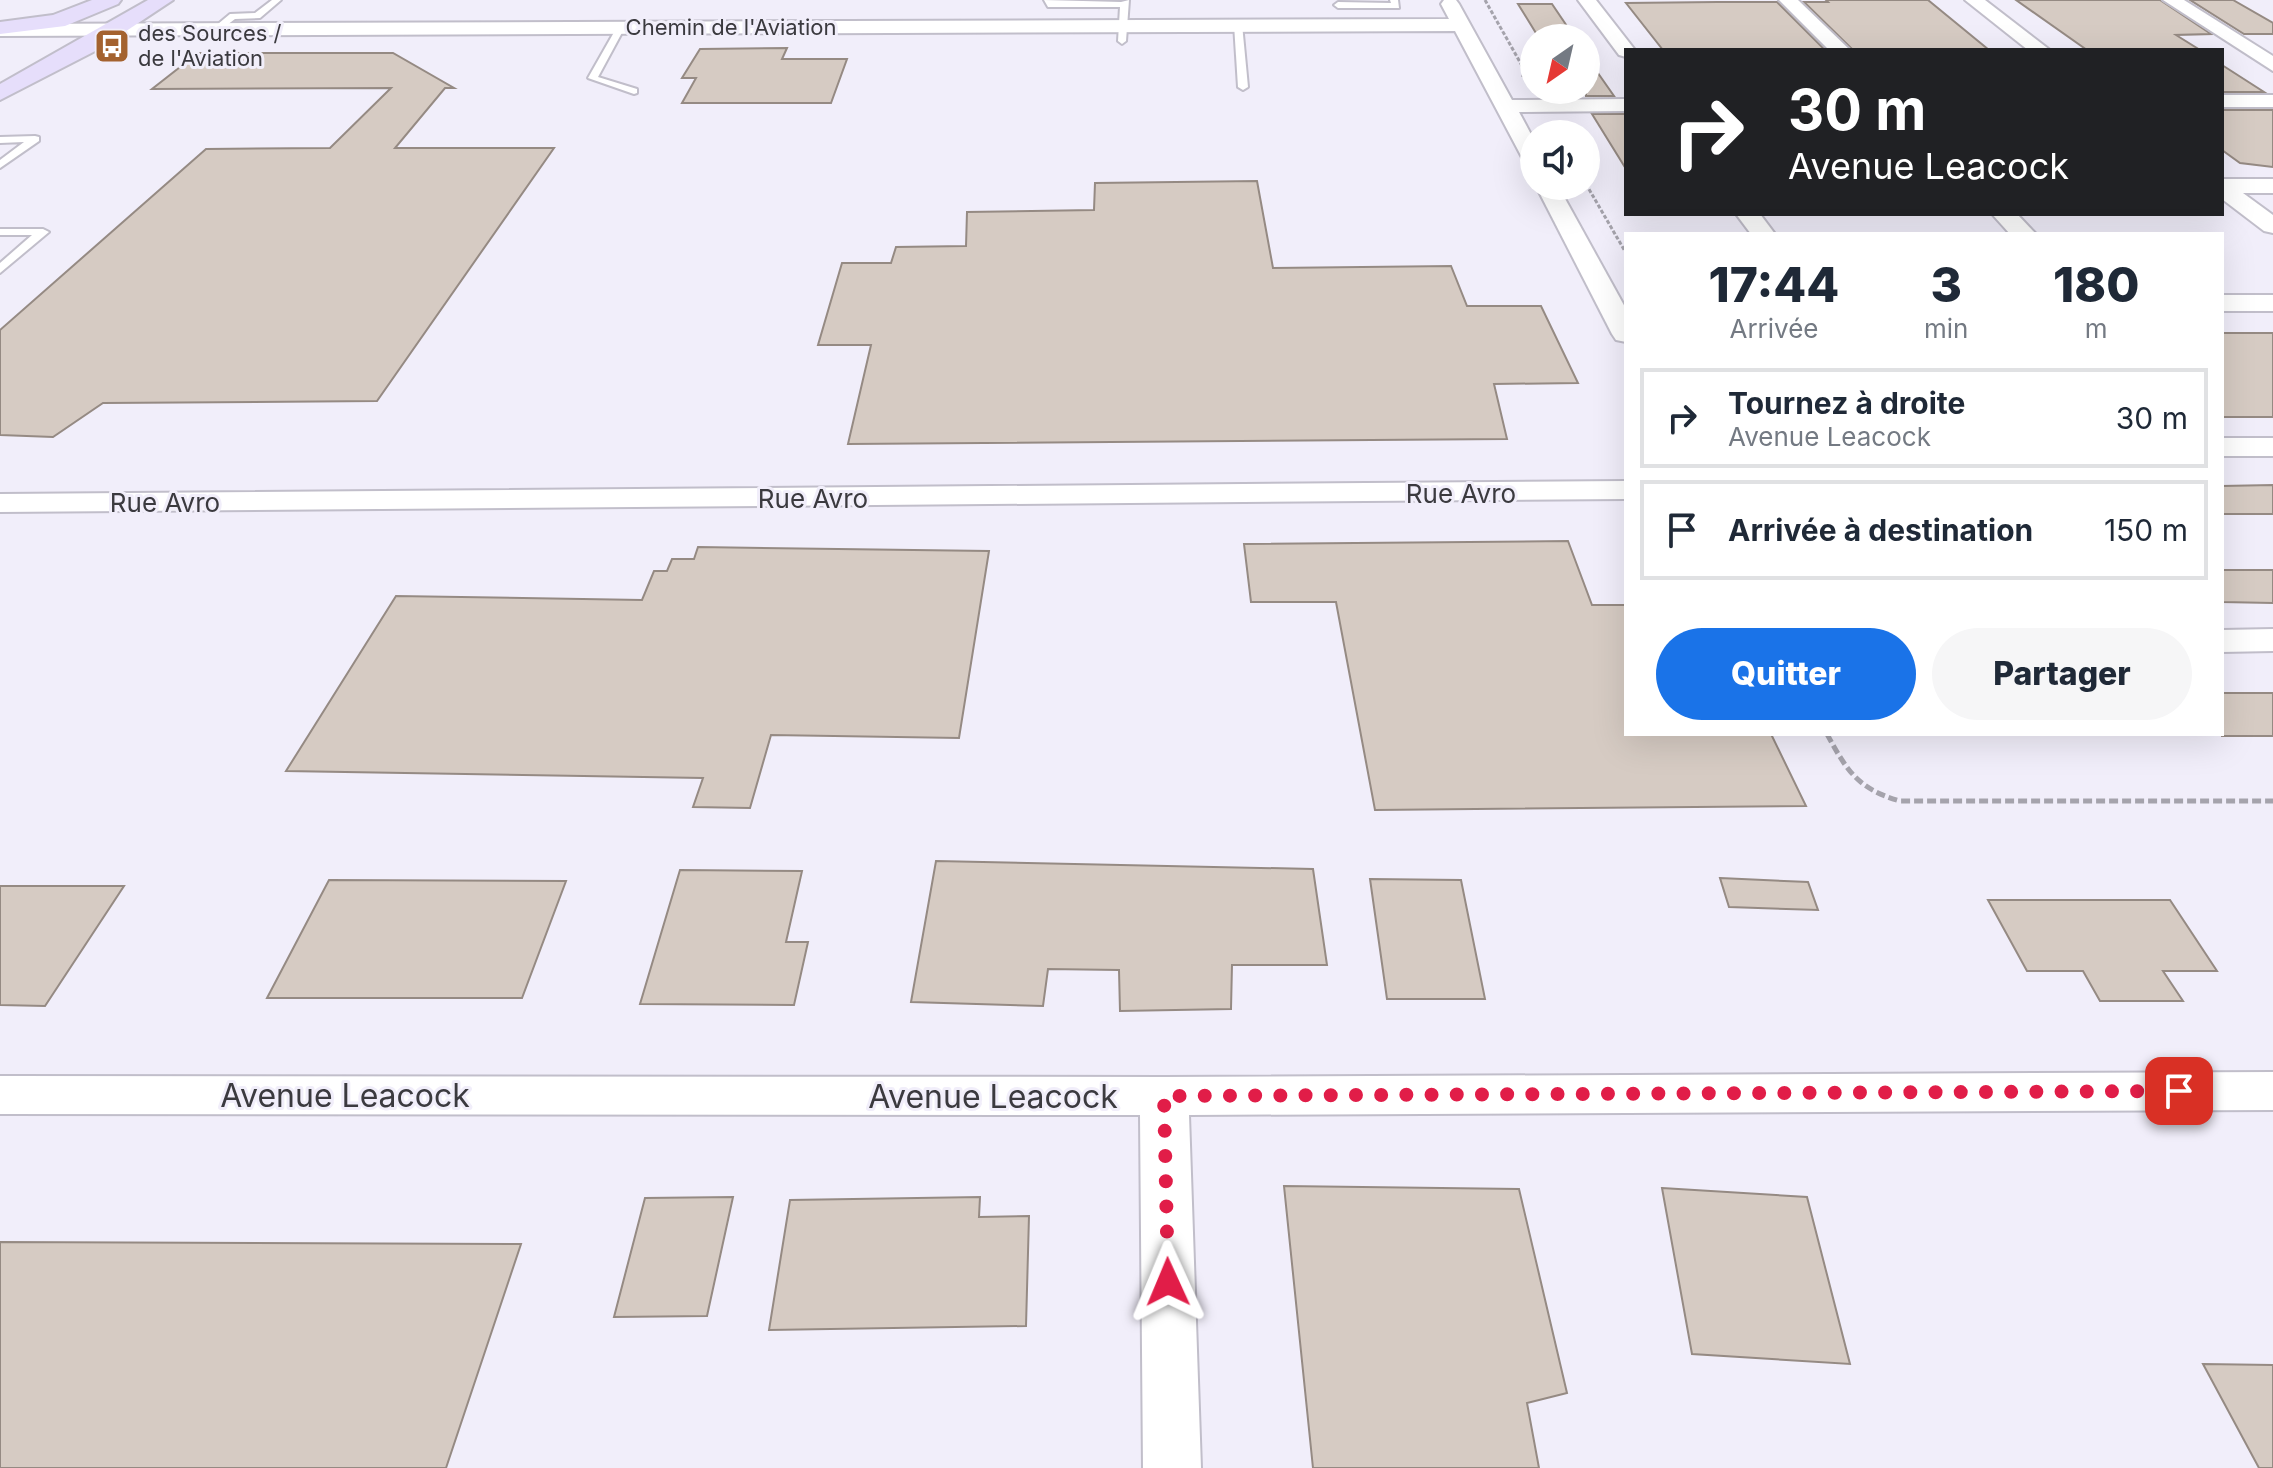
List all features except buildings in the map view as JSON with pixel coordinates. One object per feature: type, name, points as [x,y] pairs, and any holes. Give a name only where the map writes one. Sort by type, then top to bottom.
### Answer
[{"type":"main road","points":[[0,31],[57,21],[111,0]]},
{"type":"main road","points":[[3,69],[119,0]]},
{"type":"main road","points":[[0,93],[117,30],[163,0]]},
{"type":"main road","points":[[0,31],[24,43],[3,69]]},
{"type":"street","points":[[1448,0],[1520,133]]},
{"type":"street","points":[[1587,0],[1624,48]]},
{"type":"street","points":[[1788,0],[1838,48]]},
{"type":"street","points":[[1974,0],[2037,48]]},
{"type":"street","points":[[2172,0],[2273,65]]},
{"type":"street","name":"Chemin de l'Aviation","points":[[0,31],[621,27],[1122,33],[1238,24],[1461,25]]},
{"type":"street","points":[[2224,101],[2273,101]]},
{"type":"street","points":[[1506,106],[1624,105]]},
{"type":"street","points":[[2224,187],[2273,186]]},
{"type":"street","points":[[2224,189],[2273,226]]},
{"type":"street","points":[[1554,200],[1624,330]]},
{"type":"street","points":[[2006,216],[2022,232]]},
{"type":"street","points":[[2224,303],[2273,303]]},
{"type":"street","points":[[2224,447],[2273,447]]},
{"type":"street","name":"Rue Avro","points":[[0,503],[1624,490]]},
{"type":"street","points":[[2224,641],[2273,640]]},
{"type":"street","name":"Avenue Leacock","points":[[0,1095],[1164,1096],[2273,1091]]},
{"type":"street","points":[[1164,1096],[1172,1468]]},
{"type":"lane","points":[[216,29],[230,12],[257,16],[277,0]]},
{"type":"lane","points":[[1048,0],[1048,4],[1125,2],[1122,33]]},
{"type":"lane","points":[[1338,5],[1396,6],[1394,0]]},
{"type":"lane","points":[[1369,6],[1378,24]]},
{"type":"lane","points":[[1238,24],[1243,87]]},
{"type":"lane","points":[[621,27],[593,78],[634,91]]},
{"type":"lane","points":[[0,140],[35,139],[0,165]]},
{"type":"lane","points":[[0,232],[43,232],[0,269]]},
{"type":"path","points":[[1485,0],[1525,71],[1519,87]]},
{"type":"path","points":[[1595,200],[1624,250]]},
{"type":"path","points":[[1828,736],[1850,778],[1874,795],[1900,801],[2273,801]]},
{"type":"place","name":"des Sources / de l'Aviation","points":[[112,46]]},
{"type":"route","points":[[1168,1282],[1164,1096],[2179,1091]]}]
